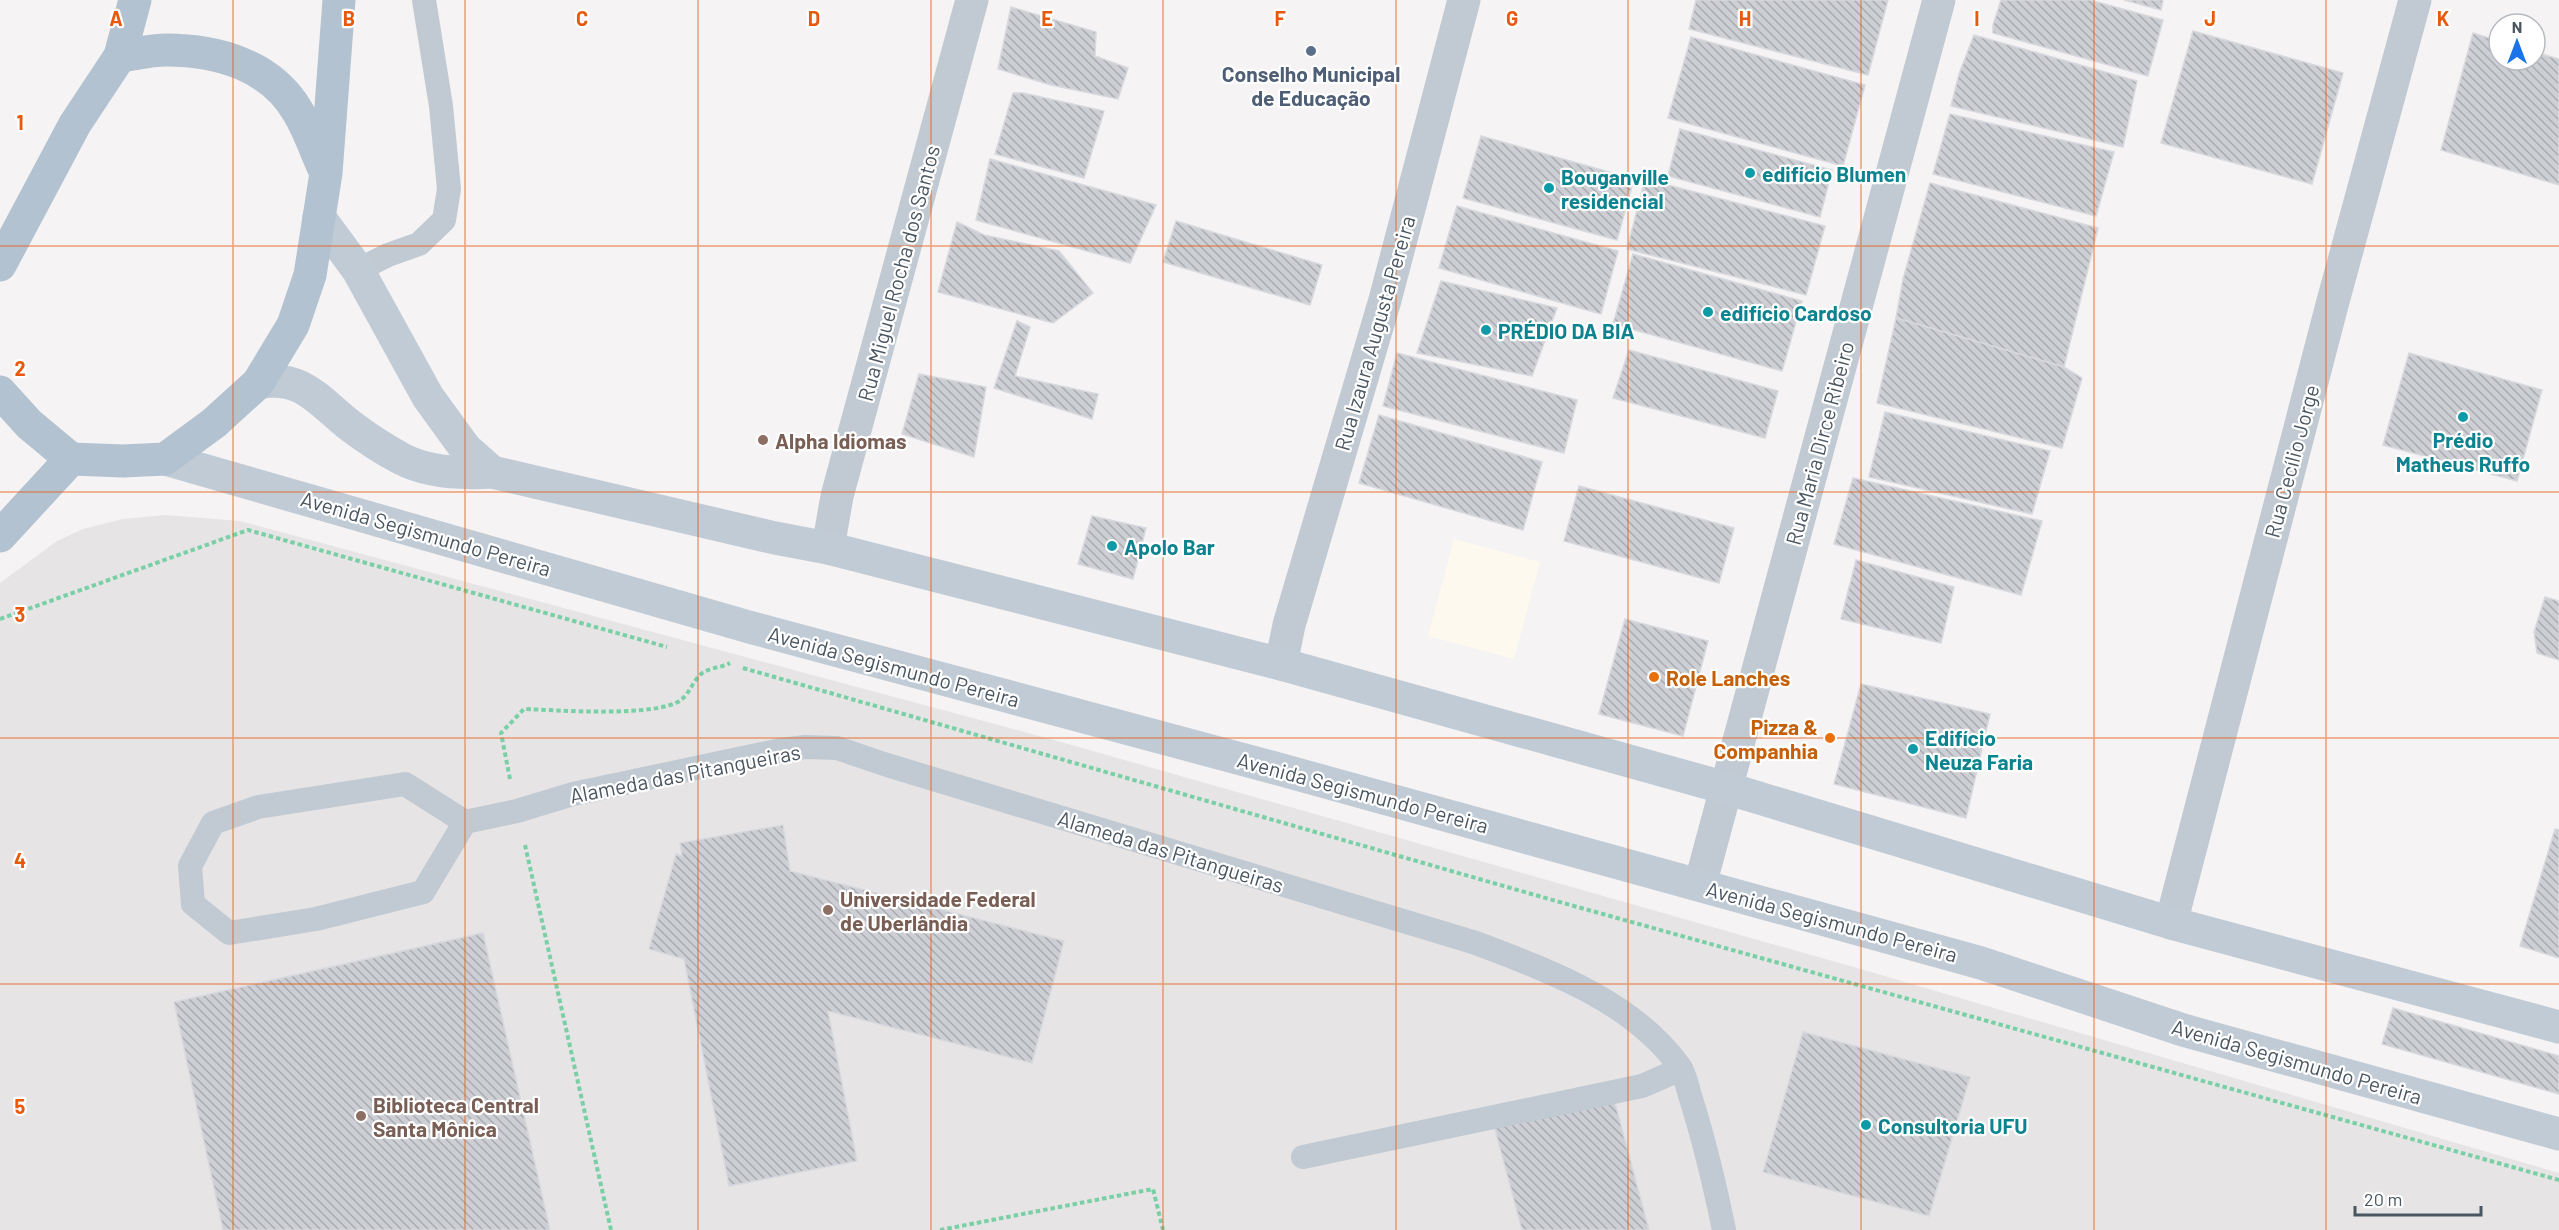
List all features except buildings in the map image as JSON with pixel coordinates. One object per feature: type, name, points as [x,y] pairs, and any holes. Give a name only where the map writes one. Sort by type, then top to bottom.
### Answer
[{"type":"main road","points":[[0,265],[75,124],[120,56],[135,0]]},
{"type":"main road","points":[[0,392],[29,424],[70,459],[123,461],[165,459],[214,423],[258,382],[293,325],[310,275],[326,173],[339,0]]},
{"type":"main road","points":[[120,56],[165,50],[203,53],[247,64],[274,82],[297,111],[326,173]]},
{"type":"main road","points":[[319,217],[358,270],[428,397],[465,448],[492,472]]},
{"type":"main road","points":[[258,382],[272,380],[293,382],[312,393],[362,435],[404,461],[451,473],[492,472],[775,538],[828,548],[1281,664],[1726,788],[2171,923],[2559,1027]]},
{"type":"main road","points":[[0,536],[70,459]]},
{"type":"main road","name":"Avenida Segismundo Pereira","points":[[165,459],[749,627],[1271,767],[1981,963],[2183,1030],[2559,1134]]},
{"type":"street","name":"Rua Miguel Rocha dos Santos","points":[[828,548],[837,496],[972,0]]},
{"type":"street","name":"Rua Izaura Augusta Pereira","points":[[1281,664],[1289,625],[1385,300],[1464,0]]},
{"type":"street","name":"Rua Maria Dirce Ribeiro","points":[[1700,885],[1939,0]]},
{"type":"street","name":"Rua Cecílio Jorge","points":[[2171,923],[2332,305],[2415,0]]},
{"type":"lane","points":[[358,270],[388,255],[419,244],[444,220],[449,189],[448,177],[441,106],[424,0]]},
{"type":"lane","name":"Alameda das Pitangueiras","points":[[465,822],[517,811],[573,794],[780,750],[805,747],[837,748],[1476,943],[1568,980],[1599,998],[1644,1028],[1681,1069],[1708,1153],[1724,1230]]},
{"type":"lane","points":[[405,784],[465,822],[423,892],[316,919],[229,933],[193,904],[190,866],[213,823],[258,807],[405,784]]},
{"type":"lane","points":[[1303,1157],[1642,1086],[1681,1069]]},
{"type":"path","points":[[0,619],[248,530],[672,648]]},
{"type":"path","points":[[610,1230],[501,733],[524,709],[600,712],[658,708],[681,700],[699,676],[710,668],[729,664],[749,627]]},
{"type":"path","points":[[718,661],[1556,901],[2559,1180]]},
{"type":"path","points":[[940,1230],[1154,1189],[1163,1230]]},
{"type":"shaded area","name":"Universidade Federal de Uberlândia","points":[[165,515],[240,521],[1054,740],[1857,968],[2559,1173],[2559,1230],[0,1230],[0,583],[57,541],[83,529],[123,519]]},
{"type":"shaded area","points":[[1454,539],[1540,562],[1514,659],[1428,636]]},
{"type":"place","name":"Conselho Municipal de Educação","points":[[1311,51]]},
{"type":"place","name":"edifício Blumen","points":[[1750,173]]},
{"type":"place","name":"Bouganville residencial","points":[[1549,188]]},
{"type":"place","name":"edifício Cardoso","points":[[1708,312]]},
{"type":"place","name":"PRÉDIO DA BIA","points":[[1486,330]]},
{"type":"place","name":"Prédio Matheus Ruffo","points":[[2463,417]]},
{"type":"place","name":"Alpha Idiomas","points":[[763,440]]},
{"type":"place","name":"Apolo Bar","points":[[1112,546]]},
{"type":"place","name":"Role Lanches","points":[[1654,677]]},
{"type":"place","name":"Pizza & Companhia","points":[[1830,738]]},
{"type":"place","name":"Edifício Neuza Faria","points":[[1913,749]]},
{"type":"place","name":"Universidade Federal de Uberlândia","points":[[828,910]]},
{"type":"place","name":"Biblioteca Central Santa Mônica","points":[[361,1116]]},
{"type":"place","name":"Consultoria UFU","points":[[1866,1125]]}]
